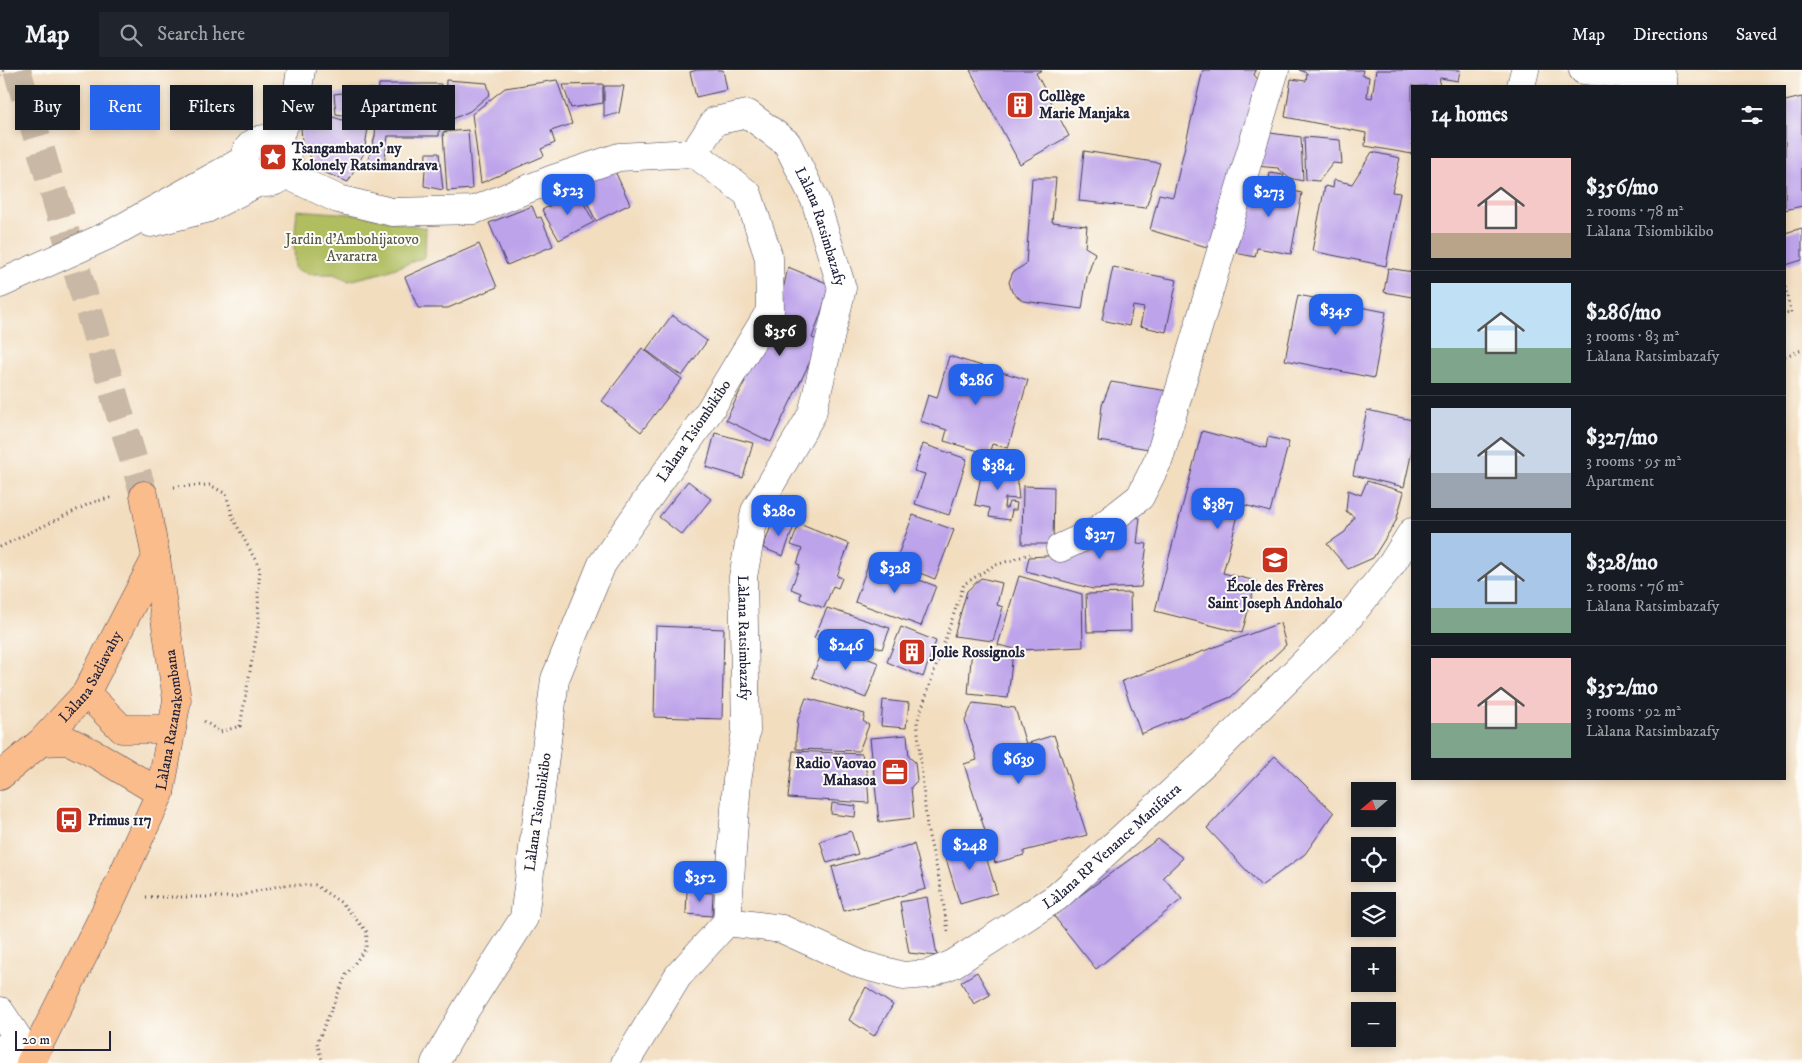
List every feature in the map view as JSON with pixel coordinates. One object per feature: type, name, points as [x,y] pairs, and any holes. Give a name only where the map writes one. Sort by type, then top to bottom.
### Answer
[{"type":"main road","name":"Làlana Razanakombana","points":[[26,1062],[113,896],[160,793],[177,700],[156,558],[144,495]]},
{"type":"main road","name":"Làlana Sadiavahy","points":[[0,776],[41,742],[86,693],[156,558]]},
{"type":"main road","points":[[86,693],[122,730],[172,729]]},
{"type":"main road","points":[[41,742],[69,742],[97,754],[160,793]]},
{"type":"street","points":[[276,140],[295,106],[302,70]]},
{"type":"street","points":[[1060,548],[1095,532],[1140,497],[1159,460],[1275,70]]},
{"type":"street","points":[[1521,85],[1525,70]]},
{"type":"street","points":[[1584,70],[1662,78],[1662,85]]},
{"type":"street","name":"Làlana Ratsimbazafy","points":[[694,153],[714,121],[748,114],[787,143],[814,200],[842,288],[812,414],[755,511],[743,577],[746,731],[737,780],[727,922]]},
{"type":"street","points":[[269,138],[276,140],[287,151],[289,159],[285,174],[280,179],[272,182],[251,171],[248,147],[254,142],[269,138]]},
{"type":"street","points":[[285,174],[338,199],[392,212],[474,210],[619,156],[694,153]]},
{"type":"street","name":"Làlana Tsiombikibo","points":[[435,1063],[466,1009],[524,918],[555,679],[602,564],[710,410],[770,311],[769,258],[748,194],[694,153]]},
{"type":"street","points":[[0,284],[111,234],[206,209],[251,171]]},
{"type":"street","name":"Làlana RP Venance Manifatra","points":[[727,922],[782,929],[862,965],[903,976],[928,974],[953,964],[1057,897],[1204,763],[1345,622],[1391,564],[1411,534]]},
{"type":"street","points":[[625,1063],[678,976],[727,922]]},
{"type":"street","points":[[0,1011],[26,1062]]},
{"type":"street","points":[[0,1049],[26,1062]]},
{"type":"path","points":[[0,75],[4,70]]},
{"type":"path","points":[[1786,291],[1791,313],[1786,314]]},
{"type":"path","points":[[1786,356],[1802,350]]},
{"type":"path","points":[[953,964],[939,878],[927,828],[917,722],[964,584],[993,566],[1020,556],[1060,548]]},
{"type":"path","points":[[113,896],[170,898],[235,897],[282,886],[315,885],[343,904],[367,932],[366,948],[346,975],[317,1042],[323,1063]]},
{"type":"green space","name":"Jardin d'Ambohijatovo Avaratra","points":[[297,210],[363,215],[426,228],[425,257],[385,272],[349,281],[334,274],[309,274],[295,269],[294,245]]},
{"type":"building","points":[[697,70],[723,70],[727,90],[696,97],[690,72]]},
{"type":"building","name":"Collège Marie Manjaka","points":[[970,70],[1042,70],[1036,73],[1069,136],[1020,164]]},
{"type":"building","points":[[1203,70],[1256,70],[1254,75],[1264,86],[1217,250],[1150,230],[1159,194],[1173,197]]},
{"type":"building","points":[[1299,70],[1363,70],[1362,75],[1369,77],[1367,97],[1372,98],[1376,70],[1460,70],[1458,81],[1440,78],[1439,85],[1411,85],[1411,154],[1365,146],[1366,133],[1285,117],[1291,79],[1306,81],[1307,73]]},
{"type":"building","points":[[446,80],[487,83],[490,94],[470,111],[455,118],[455,85],[446,85]]},
{"type":"building","points":[[557,80],[572,124],[551,131],[555,143],[541,149],[544,156],[481,183],[472,114],[505,88]]},
{"type":"building","points":[[379,84],[441,84],[441,85]]},
{"type":"building","points":[[603,84],[603,103],[571,108],[563,85]]},
{"type":"building","points":[[604,86],[624,86],[619,113],[604,117]]},
{"type":"building","points":[[342,93],[342,115],[336,114],[334,94]]},
{"type":"building","points":[[1802,97],[1802,206],[1786,210],[1786,101]]},
{"type":"building","points":[[332,117],[342,120],[342,130],[368,130],[364,153],[348,182],[311,167],[314,160],[307,153],[302,141],[301,130],[332,130]]},
{"type":"building","points":[[375,130],[439,130],[439,136],[388,136],[384,165],[367,163]]},
{"type":"building","points":[[468,130],[472,189],[447,191],[443,132]]},
{"type":"building","points":[[1262,132],[1301,137],[1303,181],[1289,178],[1278,168],[1255,166]]},
{"type":"building","points":[[1304,137],[1340,140],[1342,164],[1333,163],[1319,181],[1306,180]]},
{"type":"building","points":[[1084,151],[1160,163],[1146,208],[1079,201]]},
{"type":"building","points":[[1372,152],[1400,158],[1392,192],[1400,193],[1386,266],[1312,251],[1325,186],[1333,188],[1334,180],[1352,184]]},
{"type":"building","points":[[426,153],[439,153],[443,190],[424,186]]},
{"type":"building","points":[[614,169],[630,204],[596,221],[579,186]]},
{"type":"building","points":[[1270,173],[1284,175],[1281,188],[1302,193],[1291,254],[1257,248],[1255,257],[1236,253],[1249,181],[1268,184]]},
{"type":"building","points":[[1032,178],[1056,178],[1052,222],[1087,226],[1085,247],[1095,253],[1087,277],[1082,309],[1023,301],[1012,292],[1009,282],[1013,272],[1026,264]]},
{"type":"building","points":[[577,191],[594,222],[559,240],[542,210]]},
{"type":"building","points":[[532,206],[537,218],[541,217],[553,246],[507,265],[489,223]]},
{"type":"building","points":[[1802,228],[1802,260],[1786,265],[1786,233]]},
{"type":"building","points":[[479,244],[497,287],[448,308],[418,308],[405,277]]},
{"type":"building","points":[[788,267],[829,284],[812,338],[820,341],[771,442],[726,420],[745,381],[738,378],[780,304]]},
{"type":"building","points":[[1113,267],[1177,280],[1166,332],[1140,326],[1144,308],[1133,306],[1129,326],[1102,320]]},
{"type":"building","points":[[1388,268],[1411,272],[1411,297],[1384,292]]},
{"type":"building","points":[[1298,295],[1386,312],[1374,378],[1285,360]]},
{"type":"building","points":[[672,315],[707,341],[682,376],[646,350]]},
{"type":"building","points":[[642,348],[682,379],[641,432],[602,401]]},
{"type":"building","points":[[949,356],[1028,380],[1008,448],[992,444],[989,454],[944,441],[947,430],[920,421],[928,395],[937,398]]},
{"type":"building","points":[[1111,382],[1174,392],[1156,450],[1098,441],[1102,405]]},
{"type":"building","points":[[1367,410],[1411,420],[1411,456],[1404,487],[1353,475]]},
{"type":"building","points":[[1202,431],[1266,448],[1268,437],[1289,442],[1270,512],[1241,504],[1223,573],[1256,581],[1242,633],[1155,611]]},
{"type":"building","points":[[715,433],[753,443],[743,478],[706,467]]},
{"type":"building","points":[[923,444],[967,459],[949,515],[915,504],[925,474],[914,471]]},
{"type":"building","points":[[992,461],[1008,465],[1016,471],[1019,499],[1005,498],[1004,508],[1007,508],[1009,502],[1017,503],[1016,510],[1012,510],[1010,520],[989,517],[990,508],[975,505],[982,471],[991,473]]},
{"type":"building","points":[[688,481],[711,499],[682,535],[659,517]]},
{"type":"building","points":[[1367,481],[1404,492],[1396,521],[1373,558],[1348,569],[1327,544],[1345,532],[1354,517],[1346,511],[1348,490],[1361,495]]},
{"type":"building","points":[[1023,486],[1054,487],[1053,544],[1022,544]]},
{"type":"building","points":[[913,515],[954,530],[935,579],[895,563]]},
{"type":"building","points":[[1130,516],[1140,518],[1137,543],[1147,544],[1141,587],[1093,589],[1026,571],[1029,557],[1064,555]]},
{"type":"building","points":[[774,518],[794,526],[783,556],[763,548]]},
{"type":"building","points":[[799,524],[849,544],[837,576],[842,578],[838,588],[833,586],[824,608],[800,599],[801,593],[791,589],[800,565],[797,564],[802,549],[791,545]]},
{"type":"building","points":[[869,562],[936,586],[921,626],[855,602]]},
{"type":"building","points":[[1019,576],[1082,594],[1083,647],[1020,650],[998,645]]},
{"type":"building","points":[[981,578],[1002,583],[997,605],[1003,607],[993,641],[954,636],[967,591]]},
{"type":"building","points":[[1130,593],[1131,631],[1087,632],[1086,594]]},
{"type":"building","points":[[827,608],[890,628],[882,649],[844,635],[840,647],[814,638]]},
{"type":"building","points":[[1280,623],[1286,645],[1231,697],[1141,734],[1122,681]]},
{"type":"building","points":[[656,626],[724,629],[722,719],[654,717]]},
{"type":"building","name":"Jolie Rossignols","points":[[901,627],[936,641],[923,677],[887,662]]},
{"type":"building","points":[[824,647],[839,652],[840,648],[879,663],[866,698],[812,677]]},
{"type":"building","points":[[972,648],[1013,652],[1008,698],[968,694]]},
{"type":"building","points":[[806,698],[865,714],[863,721],[869,725],[859,751],[796,749],[798,719]]},
{"type":"building","points":[[883,700],[909,703],[906,728],[881,726]]},
{"type":"building","points":[[973,703],[1015,708],[1026,744],[1054,735],[1087,835],[1024,851],[1024,855],[995,863],[964,764],[977,760],[965,721]]},
{"type":"building","name":"Radio Vaovao Mahasoa","points":[[907,735],[909,757],[915,762],[917,781],[911,787],[914,818],[879,822],[870,738]]},
{"type":"building","points":[[793,751],[862,754],[867,774],[869,803],[788,798]]},
{"type":"building","points":[[1275,756],[1334,813],[1305,854],[1261,886],[1207,828]]},
{"type":"building","points":[[832,803],[856,806],[855,817],[831,814]]},
{"type":"building","points":[[851,831],[858,854],[827,863],[820,841]]},
{"type":"building","points":[[980,837],[997,893],[960,904],[943,849]]},
{"type":"building","points":[[1158,839],[1183,858],[1163,877],[1182,899],[1096,969],[1053,915]]},
{"type":"building","points":[[914,844],[926,889],[844,911],[832,867]]},
{"type":"building","points":[[687,891],[713,893],[712,916],[686,914]]},
{"type":"building","points":[[927,897],[937,956],[909,953],[900,902]]},
{"type":"building","points":[[977,972],[990,995],[974,1004],[961,982]]},
{"type":"building","points":[[866,987],[893,1005],[874,1036],[849,1020]]},
{"type":"tunnel","points":[[17,70],[144,495]]},
{"type":"place","name":"Collège Marie Manjaka","points":[[1020,105]]},
{"type":"place","name":"Tsangambaton' ny Kolonely Ratsimandrava","points":[[273,157]]},
{"type":"place","name":"École des Frères Saint Joseph Andohalo","points":[[1275,560]]},
{"type":"place","name":"Jolie Rossignols","points":[[912,652]]},
{"type":"place","name":"Radio Vaovao Mahasoa","points":[[895,772]]},
{"type":"place","name":"Primus 117","points":[[69,820]]}]
